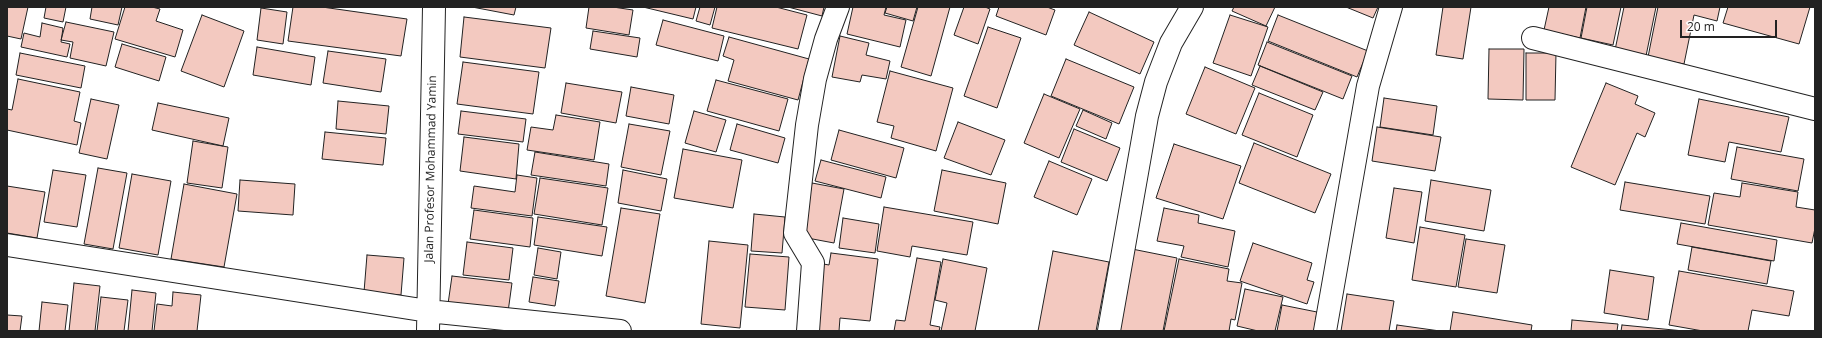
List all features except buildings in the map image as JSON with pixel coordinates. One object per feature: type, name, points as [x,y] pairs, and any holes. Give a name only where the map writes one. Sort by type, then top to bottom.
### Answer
[{"type":"street","name":"Jalan Profesor Mohammad Yamin","points":[[428,321],[434,7]]},
{"type":"street","points":[[808,331],[813,263],[795,233],[807,125],[815,79],[826,39],[838,7]]},
{"type":"street","points":[[1110,331],[1149,109],[1156,82],[1171,43],[1192,7]]},
{"type":"street","points":[[1325,331],[1368,86],[1391,7]]},
{"type":"street","points":[[1533,38],[1815,109]]},
{"type":"street","points":[[7,245],[428,321],[620,331]]}]
